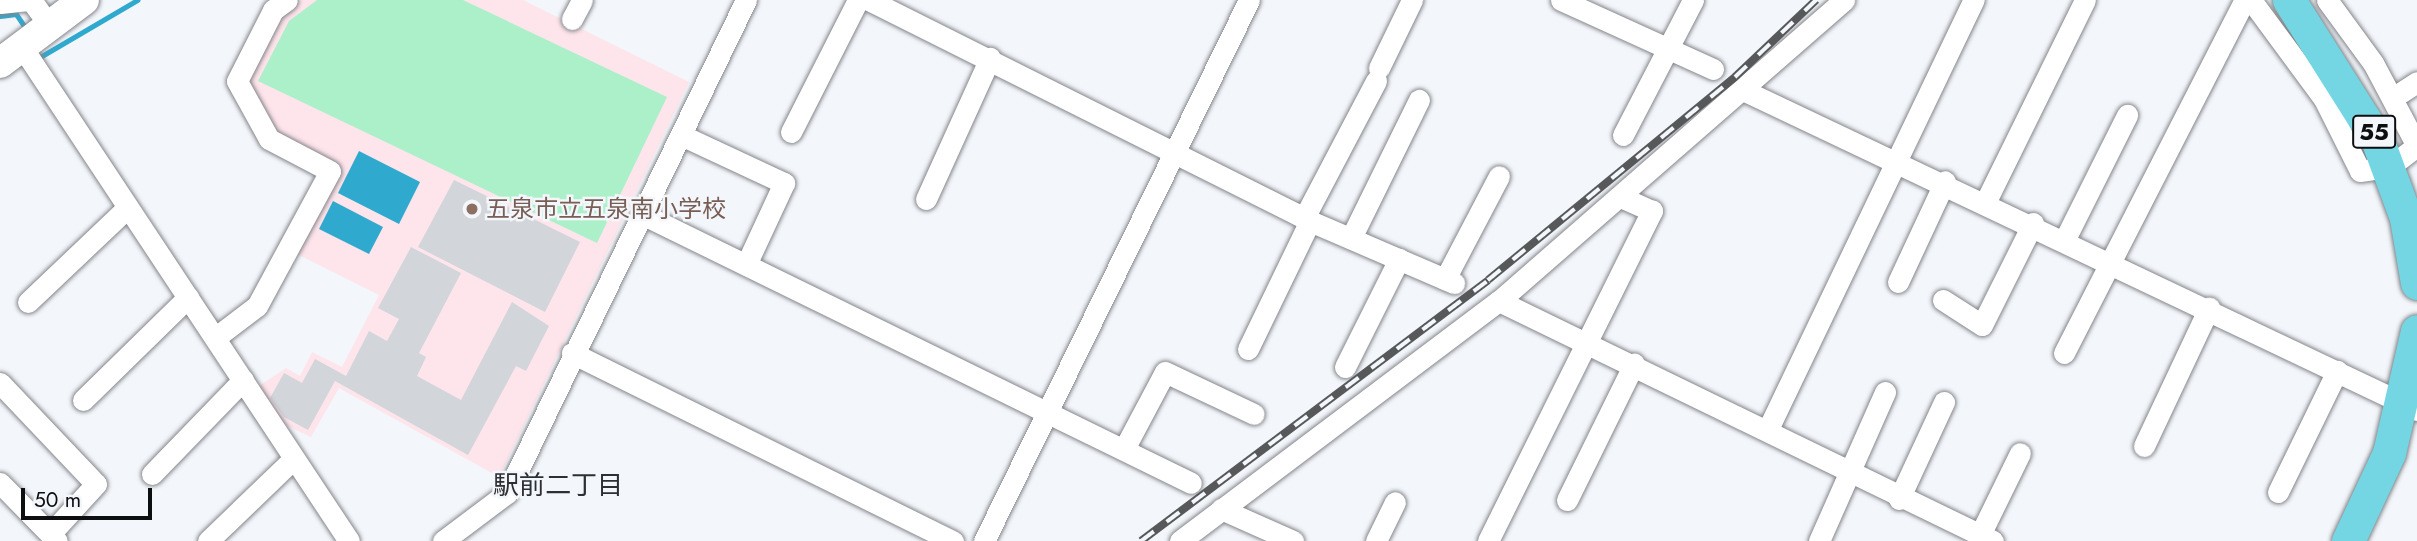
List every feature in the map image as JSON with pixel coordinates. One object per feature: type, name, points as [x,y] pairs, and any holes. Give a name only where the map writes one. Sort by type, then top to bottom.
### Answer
[{"type":"main road","points":[[11,55],[84,0]]},
{"type":"main road","name":"55","points":[[2289,0],[2356,98],[2389,167],[2406,218],[2417,283]]},
{"type":"main road","points":[[2348,541],[2410,407],[2417,331]]},
{"type":"street","points":[[0,3],[31,0],[50,26]]},
{"type":"street","points":[[216,337],[257,306],[330,172],[268,139],[237,81],[273,10],[287,0]]},
{"type":"street","points":[[572,19],[582,0]]},
{"type":"street","points":[[443,541],[507,493],[572,353],[746,0]]},
{"type":"street","points":[[791,132],[858,0]]},
{"type":"street","points":[[870,0],[1307,219],[1450,281],[1499,176]]},
{"type":"street","points":[[984,541],[1250,0]]},
{"type":"street","points":[[1248,349],[1412,0]]},
{"type":"street","points":[[1561,0],[1668,52],[1713,69]]},
{"type":"street","points":[[1622,135],[1693,0]]},
{"type":"street","points":[[1180,541],[1499,301],[1745,91],[1844,0]]},
{"type":"street","points":[[1768,429],[1900,160],[1974,0]]},
{"type":"street","points":[[1986,201],[2085,0]]},
{"type":"street","points":[[2064,353],[2245,0]]},
{"type":"street","points":[[2251,0],[2323,99],[2360,170],[2389,167],[2417,146],[2394,97],[2327,0]]},
{"type":"street","points":[[11,55],[127,208],[216,337],[291,461],[349,541]]},
{"type":"street","points":[[926,199],[990,58]]},
{"type":"street","points":[[2394,97],[2417,82]]},
{"type":"street","points":[[1745,91],[1945,181],[2410,407]]},
{"type":"street","points":[[1351,238],[1419,100]]},
{"type":"street","points":[[2065,239],[2127,115]]},
{"type":"street","points":[[681,135],[784,183],[746,265]]},
{"type":"street","points":[[1898,282],[1945,181]]},
{"type":"street","points":[[1488,541],[1584,340],[1652,211],[1621,197]]},
{"type":"street","points":[[28,302],[127,208]]},
{"type":"street","points":[[642,214],[1191,482]]},
{"type":"street","points":[[1944,300],[1982,325],[2033,223]]},
{"type":"street","points":[[1345,367],[1399,259]]},
{"type":"street","points":[[83,400],[188,297]]},
{"type":"street","points":[[1499,301],[1768,429],[1899,499],[1986,538],[2020,453]]},
{"type":"street","points":[[2144,446],[2209,308]]},
{"type":"street","points":[[572,353],[953,541]]},
{"type":"street","points":[[1567,500],[1634,364]]},
{"type":"street","points":[[2278,492],[2337,371]]},
{"type":"street","points":[[1125,449],[1165,372],[1254,414]]},
{"type":"street","points":[[152,474],[243,380]]},
{"type":"street","points":[[0,383],[96,484],[53,537],[0,483]]},
{"type":"street","points":[[1819,541],[1885,393]]},
{"type":"street","points":[[1899,499],[1944,402]]},
{"type":"street","points":[[208,541],[291,461]]},
{"type":"street","points":[[1376,541],[1395,502]]},
{"type":"street","points":[[1221,509],[1293,541]]},
{"type":"shaded area","name":"五泉市立五泉南小学校","points":[[302,0],[523,0],[689,82],[499,477],[339,388],[311,437],[281,423],[259,386],[286,368],[300,376],[312,352],[342,367],[379,295],[293,252],[339,167],[273,133],[246,81],[281,17]]},
{"type":"green space","points":[[317,0],[463,0],[667,97],[597,243],[258,81],[289,21]]},
{"type":"water","points":[[359,151],[420,182],[399,224],[338,193]]},
{"type":"water","points":[[333,201],[383,227],[369,254],[319,229]]},
{"type":"building","points":[[454,180],[580,242],[545,312],[418,247]]},
{"type":"building","points":[[411,247],[461,273],[419,353],[426,357],[417,376],[461,400],[512,302],[549,326],[526,371],[516,366],[468,455],[335,381],[308,430],[284,417],[270,398],[284,373],[302,383],[315,359],[346,376],[369,331],[387,341],[399,319],[378,308]]},
{"type":"waterway","points":[[40,57],[137,0]]},
{"type":"waterway","points":[[0,16],[16,14],[28,32]]},
{"type":"railway","points":[[1141,541],[1488,280],[1735,77],[1816,0]]},
{"type":"place","name":"五泉市立五泉南小学校","points":[[472,209]]},
{"type":"district","name":"駅前二丁目","points":[[558,486]]}]
